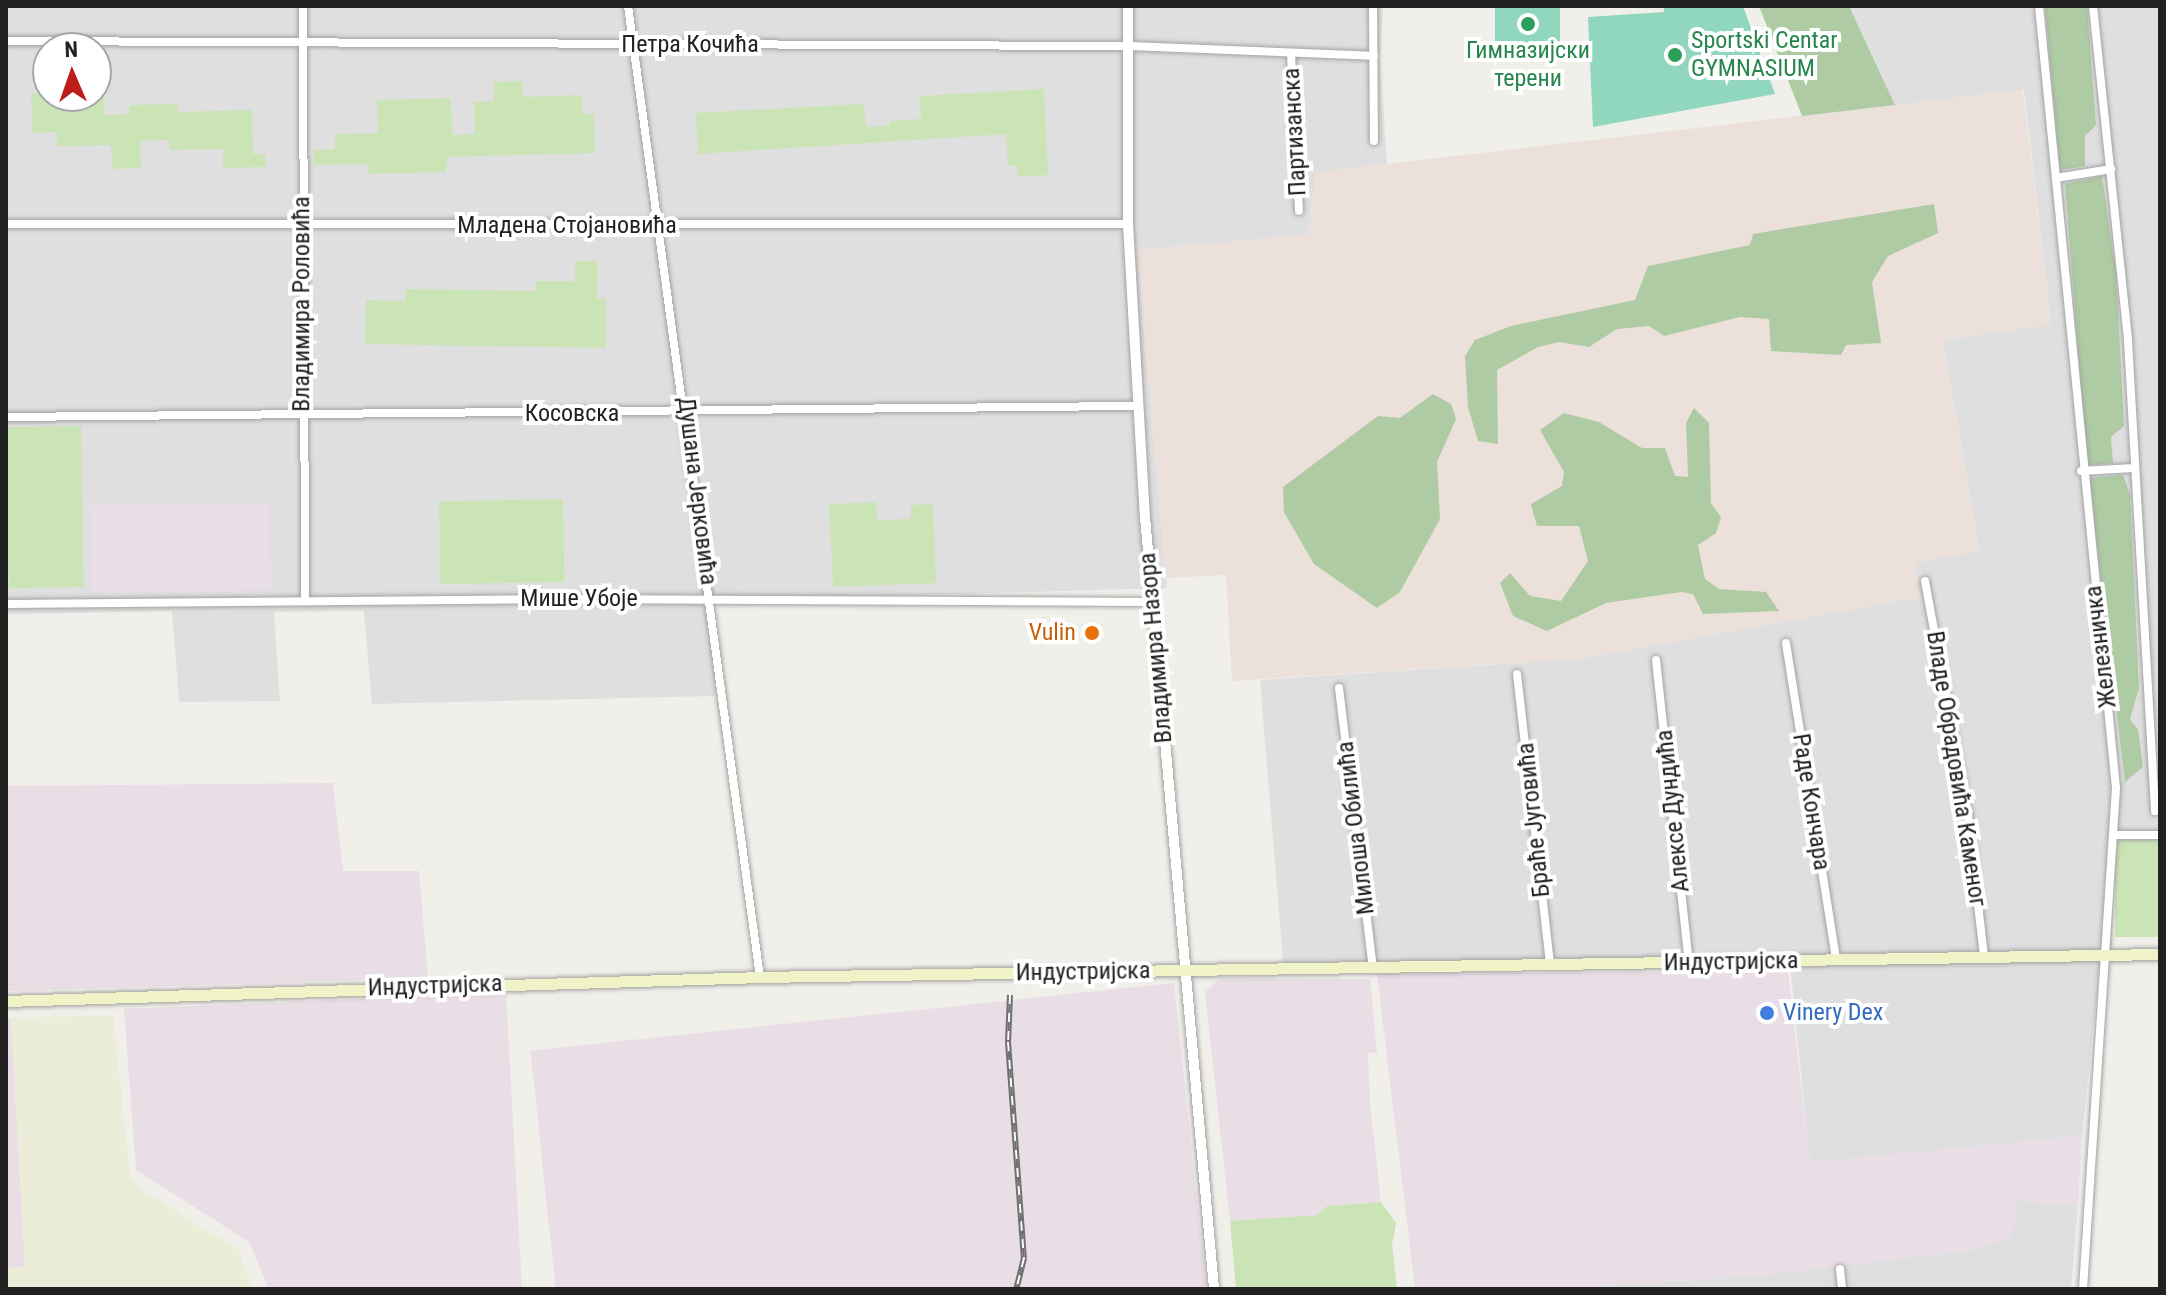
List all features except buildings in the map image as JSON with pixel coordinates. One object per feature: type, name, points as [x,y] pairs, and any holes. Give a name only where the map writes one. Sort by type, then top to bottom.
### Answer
[{"type":"main road","name":"Индустријска","points":[[6,1001],[760,977],[2160,954]]},
{"type":"street","name":"Владимира Роловића","points":[[303,6],[301,415],[305,601]]},
{"type":"street","name":"Душана Јерковића","points":[[628,6],[687,413],[760,977]]},
{"type":"street","name":"Владимира Назора","points":[[1128,6],[1128,224],[1151,602],[1214,1289]]},
{"type":"street","points":[[1373,6],[1374,141]]},
{"type":"street","name":"Железничка","points":[[2039,6],[2081,471],[2115,775],[2115,835],[2083,1289]]},
{"type":"street","name":"Железничка","points":[[2093,6],[2111,169],[2134,468],[2155,811]]},
{"type":"street","name":"Петра Кочића","points":[[6,41],[1128,46],[1374,56]]},
{"type":"street","name":"Партизанска","points":[[1291,53],[1299,211]]},
{"type":"street","points":[[2056,178],[2111,169]]},
{"type":"street","name":"Младена Стојановића","points":[[6,224],[661,227],[1128,224]]},
{"type":"street","name":"Косовска","points":[[6,417],[687,413],[1138,406]]},
{"type":"street","points":[[2081,471],[2134,468]]},
{"type":"street","name":"Владе Обрадовића Каменог","points":[[1925,581],[1966,802],[1984,957]]},
{"type":"street","name":"Мише Убоје","points":[[6,604],[710,598],[1151,602]]},
{"type":"street","name":"Раде Кончара","points":[[1786,643],[1836,960]]},
{"type":"street","name":"Алексе Дундића","points":[[1656,660],[1689,963]]},
{"type":"street","name":"Браће Југовића","points":[[1517,674],[1550,965]]},
{"type":"street","name":"Милоша Обилића","points":[[1339,688],[1373,969]]},
{"type":"street","points":[[2115,835],[2160,835]]},
{"type":"street","points":[[1840,1269],[1842,1289]]},
{"type":"shaded area","points":[[6,6],[1383,6],[1380,59],[1387,164],[1316,173],[1308,235],[1137,250],[1167,588],[712,601],[715,696],[372,704],[364,611],[274,612],[280,701],[179,702],[172,611],[6,614]]},
{"type":"shaded area","points":[[1849,6],[2160,6],[2160,838],[2115,842],[2111,961],[2100,962],[2082,1136],[1810,1163],[1790,964],[1284,972],[1260,680],[1578,659],[1920,597],[1914,563],[1979,550],[1943,340],[2051,324],[2024,90],[1895,105]]},
{"type":"shaded area","points":[[2023,90],[2051,325],[1943,340],[1979,551],[1915,563],[1920,597],[1578,659],[1232,681],[1226,575],[1166,578],[1137,250],[1308,235],[1316,172]]},
{"type":"shaded area","points":[[269,503],[271,590],[92,593],[90,506]]},
{"type":"shaded area","points":[[333,783],[343,871],[419,871],[428,978],[6,991],[6,786]]},
{"type":"shaded area","points":[[1788,971],[1810,1162],[2082,1136],[2078,1204],[2018,1201],[2011,1238],[1976,1250],[1775,1274],[1567,1289],[1415,1289],[1377,974]]},
{"type":"shaded area","points":[[1220,978],[1370,979],[1377,1052],[1368,1053],[1370,1104],[1381,1202],[1327,1206],[1317,1215],[1230,1221],[1205,992]]},
{"type":"shaded area","points":[[1174,983],[1206,1289],[556,1289],[531,1051]]},
{"type":"shaded area","points":[[506,993],[522,1289],[269,1289],[249,1242],[136,1170],[124,1009]]},
{"type":"shaded area","points":[[6,1018],[11,1018],[25,1267],[6,1268]]},
{"type":"shaded area","points":[[2017,1201],[2078,1204],[2071,1289],[1567,1289],[1775,1274]]},
{"type":"green space","name":"Гимназијски терени","points":[[1495,6],[1560,6],[1560,44],[1495,44]]},
{"type":"green space","name":"Sportski Centar GYMNASIUM","points":[[1664,6],[1743,6],[1775,94],[1593,127],[1588,17],[1664,12]]},
{"type":"green space","points":[[1759,6],[1849,6],[1895,105],[1802,116]]},
{"type":"green space","points":[[2045,6],[2087,6],[2096,125],[2085,136],[2085,166],[2060,170]]},
{"type":"green space","points":[[522,81],[523,97],[582,95],[582,114],[594,114],[595,153],[447,157],[446,172],[368,174],[367,164],[314,165],[313,150],[335,149],[335,134],[378,133],[377,100],[451,98],[452,135],[475,134],[474,102],[494,101],[494,82]]},
{"type":"green space","points":[[1044,89],[1048,175],[1018,177],[1017,165],[1008,166],[1006,134],[698,154],[696,113],[864,104],[866,127],[889,126],[890,121],[921,119],[920,96]]},
{"type":"green space","points":[[31,93],[32,112],[129,114],[129,105],[177,104],[178,112],[252,110],[253,154],[265,154],[266,167],[223,168],[223,149],[170,150],[169,140],[140,141],[141,168],[112,169],[111,145],[57,146],[57,132],[32,133]]},
{"type":"green space","points":[[2102,176],[2116,273],[2124,426],[2111,437],[2113,463],[2087,465],[2065,184]]},
{"type":"green space","points":[[1934,204],[1938,233],[1888,256],[1872,282],[1881,343],[1846,345],[1841,355],[1771,351],[1769,319],[1740,317],[1664,336],[1649,326],[1617,329],[1589,347],[1559,342],[1538,347],[1497,370],[1498,444],[1478,441],[1468,407],[1465,356],[1475,340],[1511,326],[1635,300],[1648,266],[1750,245],[1753,234]]},
{"type":"green space","points":[[575,261],[598,261],[597,298],[606,299],[606,348],[365,344],[366,300],[406,301],[406,289],[536,291],[536,281],[575,281]]},
{"type":"green space","points":[[1433,394],[1451,404],[1456,419],[1437,462],[1440,519],[1400,592],[1377,608],[1314,564],[1284,512],[1283,487],[1378,416],[1400,418]]},
{"type":"green space","points":[[1694,408],[1709,423],[1711,503],[1721,517],[1716,533],[1698,545],[1705,579],[1719,589],[1766,592],[1779,611],[1703,614],[1693,594],[1681,592],[1606,603],[1547,631],[1513,616],[1500,583],[1510,573],[1530,596],[1561,601],[1588,561],[1579,526],[1537,526],[1531,504],[1562,486],[1564,472],[1540,430],[1564,413],[1599,422],[1642,448],[1665,448],[1675,476],[1688,477],[1686,423]]},
{"type":"green space","points":[[81,426],[84,587],[9,588],[6,427]]},
{"type":"green space","points":[[2123,475],[2130,494],[2139,688],[2130,719],[2138,730],[2143,767],[2125,782],[2089,478]]},
{"type":"green space","points":[[563,499],[564,582],[440,584],[439,501]]},
{"type":"green space","points":[[876,502],[877,520],[911,519],[911,505],[933,504],[936,583],[833,587],[829,504]]},
{"type":"green space","points":[[2115,838],[2160,838],[2160,937],[2115,937]]},
{"type":"green space","points":[[113,1015],[130,1175],[143,1191],[238,1249],[253,1289],[6,1289],[6,1268],[25,1266],[11,1018]]},
{"type":"green space","points":[[1381,1202],[1396,1223],[1392,1245],[1397,1289],[1236,1289],[1230,1221],[1317,1215],[1327,1206]]},
{"type":"railway","points":[[1010,995],[1008,1042],[1024,1258],[1016,1289]]},
{"type":"place","name":"Гимназијски терени","points":[[1528,24]]},
{"type":"place","name":"Sportski Centar GYMNASIUM","points":[[1675,55]]},
{"type":"place","name":"Vulin","points":[[1092,633]]},
{"type":"place","name":"Vinery Dex","points":[[1767,1013]]}]
